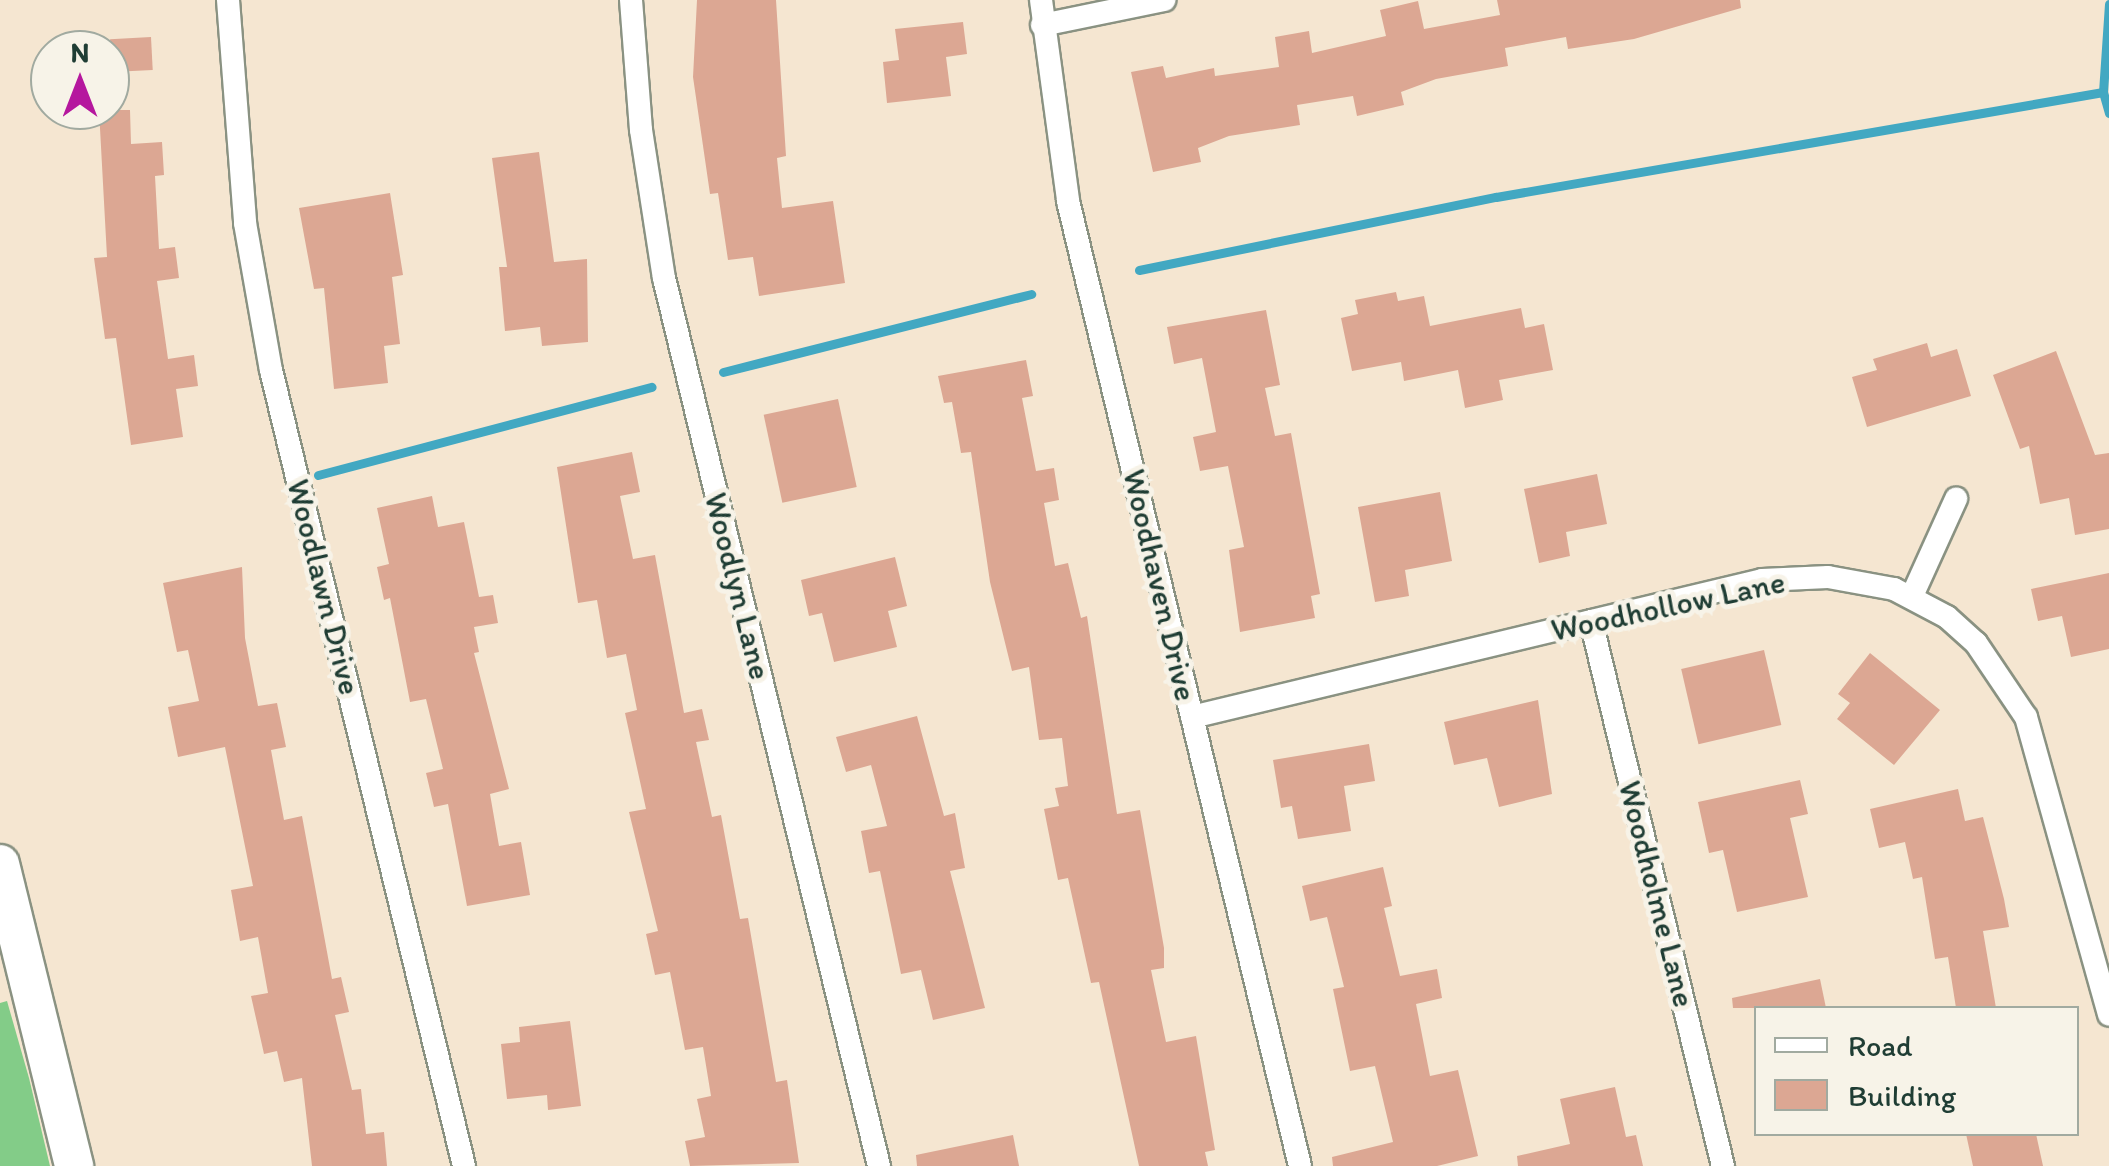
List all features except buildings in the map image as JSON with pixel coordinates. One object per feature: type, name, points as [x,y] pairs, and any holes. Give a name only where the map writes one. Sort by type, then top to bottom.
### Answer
[{"type":"main road","points":[[0,864],[74,1166]]},
{"type":"street","name":"Woodlawn Drive","points":[[228,0],[246,223],[271,370],[464,1166]]},
{"type":"street","name":"Woodlyn Lane","points":[[632,0],[641,130],[664,278],[879,1166]]},
{"type":"street","name":"Woodhaven Drive","points":[[1041,0],[1068,201],[1300,1166]]},
{"type":"street","points":[[1042,25],[1164,0]]},
{"type":"street","points":[[1912,596],[1956,499]]},
{"type":"street","name":"Woodhollow Lane","points":[[1192,718],[1783,578],[1851,579],[1912,596],[1976,643],[2026,716],[2109,1015]]},
{"type":"street","name":"Woodholme Lane","points":[[1591,621],[1723,1166]]},
{"type":"green space","points":[[7,1001],[50,1166],[0,1166],[0,1003]]},
{"type":"waterway","points":[[2109,4],[2103,92],[2109,113]]},
{"type":"waterway","points":[[1139,270],[1496,197],[2103,92]]},
{"type":"waterway","points":[[723,372],[1031,294]]},
{"type":"waterway","points":[[318,475],[652,387]]}]
